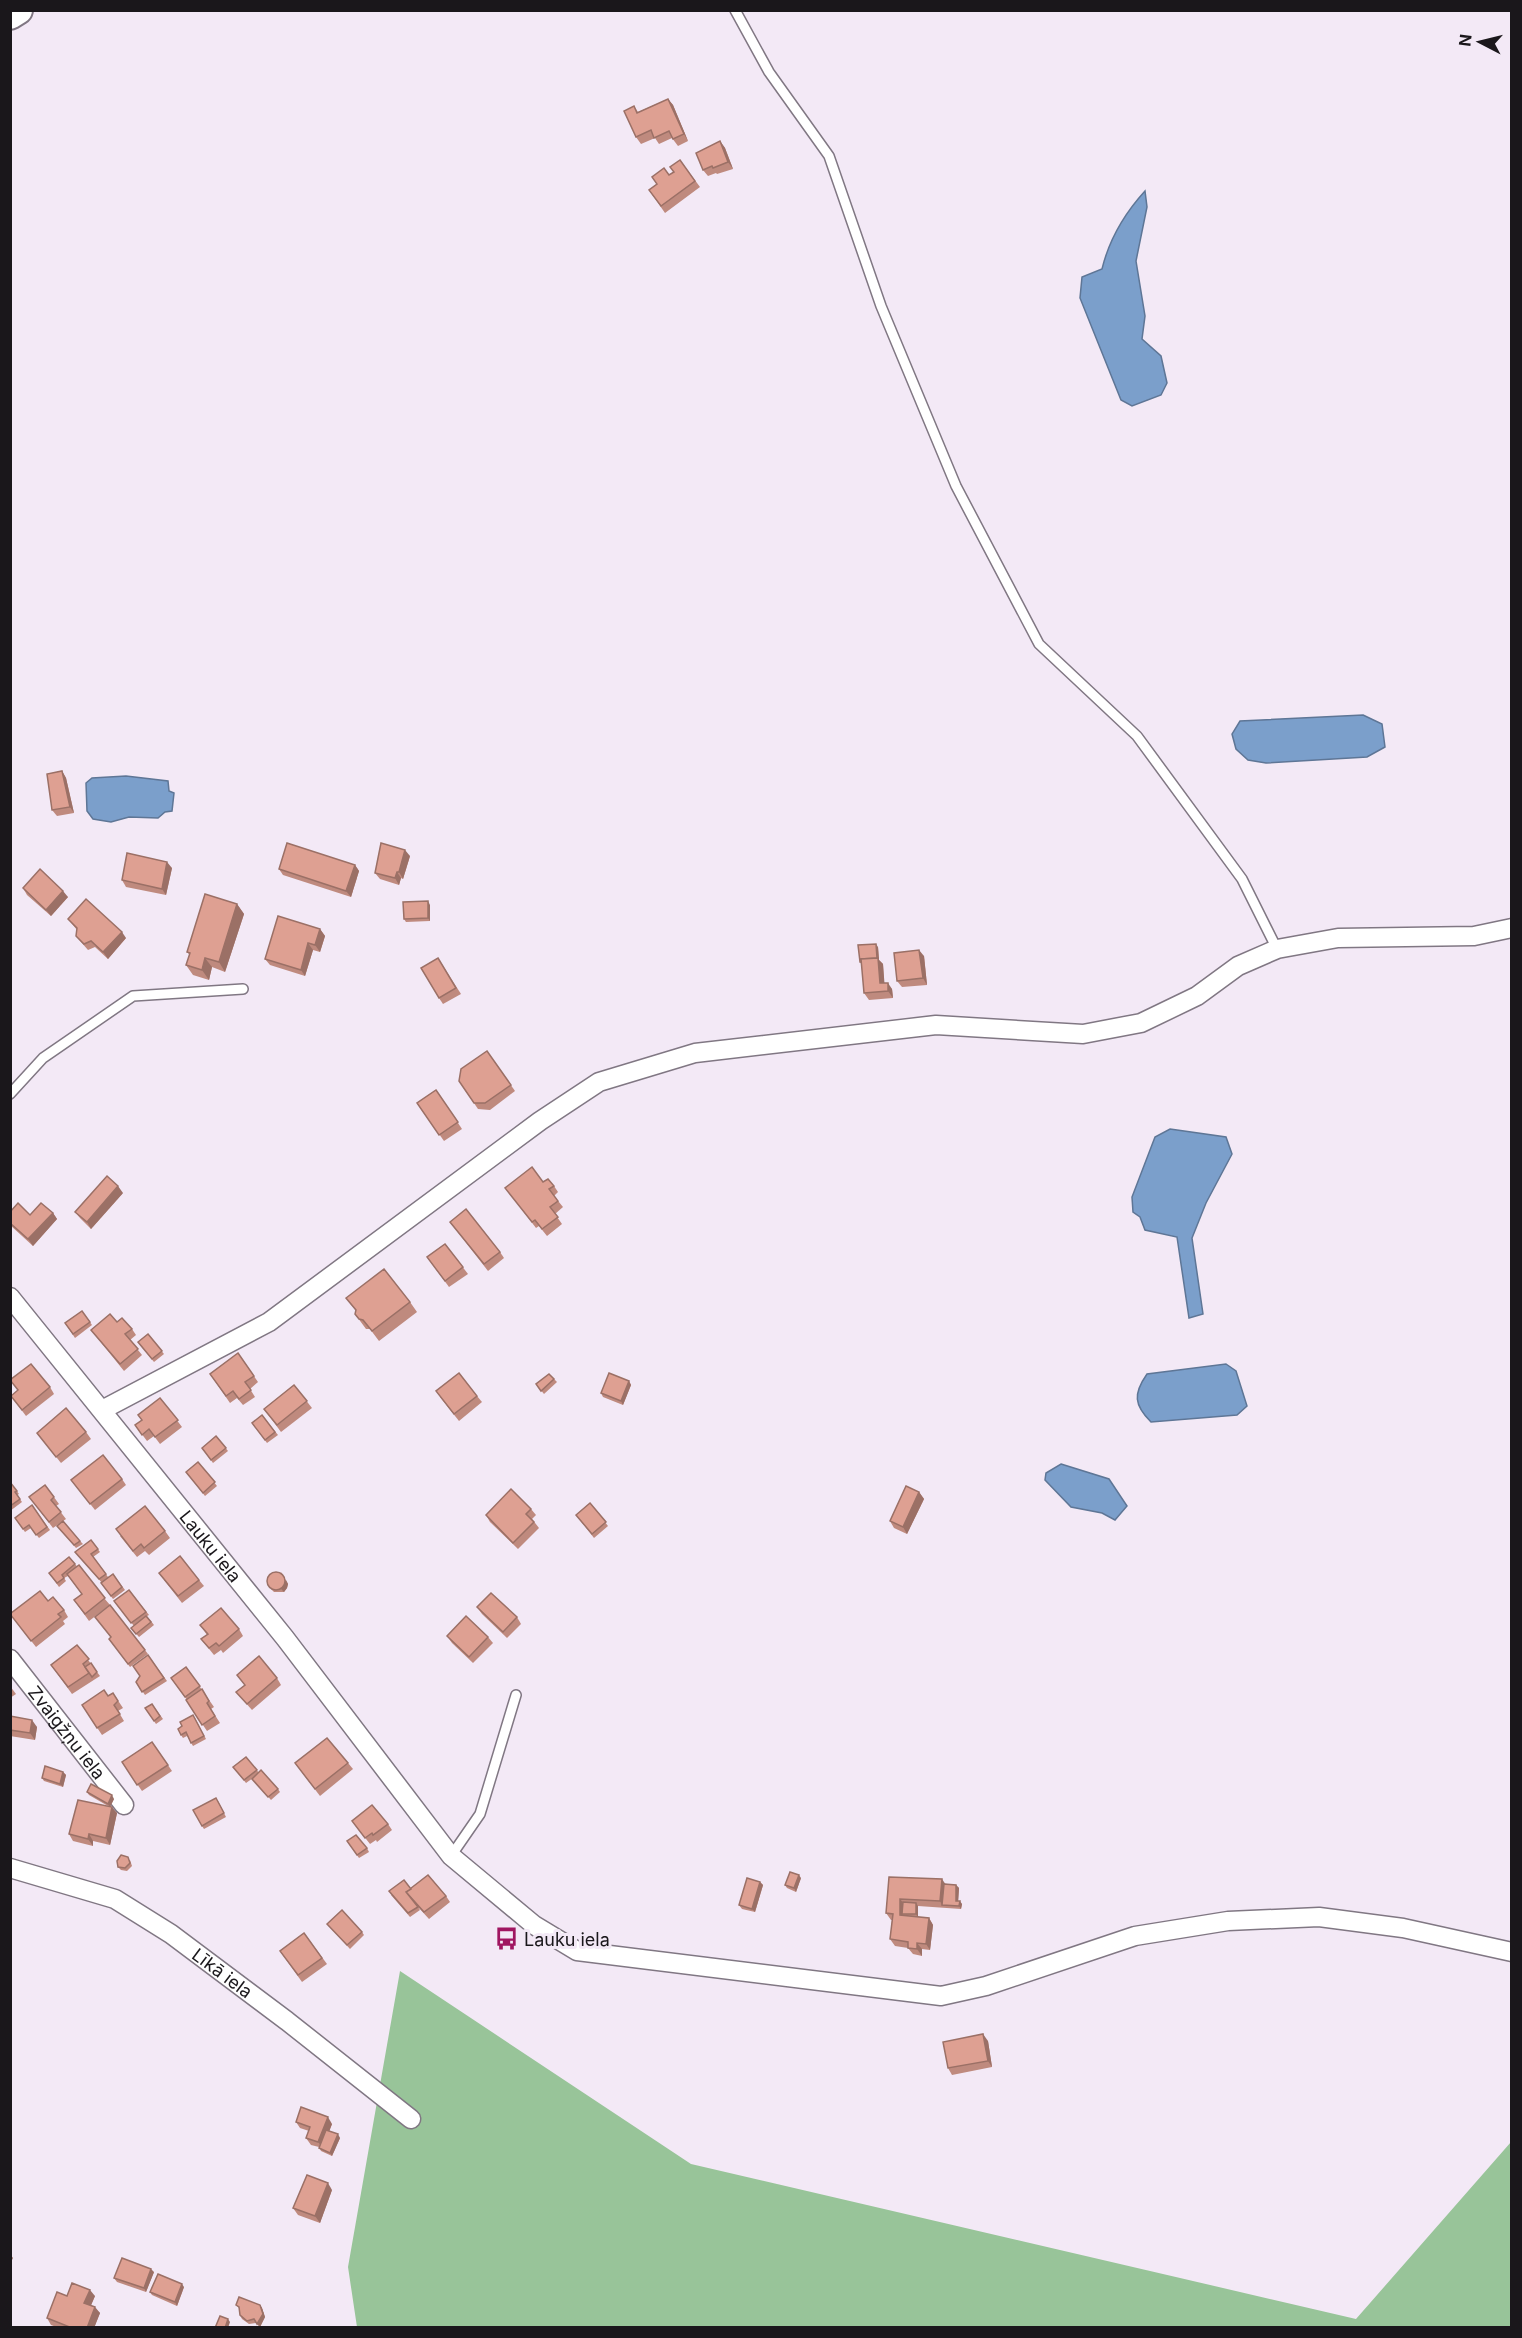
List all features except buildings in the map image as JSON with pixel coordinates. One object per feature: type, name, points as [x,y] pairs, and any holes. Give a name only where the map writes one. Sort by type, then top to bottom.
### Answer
[{"type":"main road","points":[[10,15],[18,10]]},
{"type":"street","points":[[102,1410],[269,1322],[540,1121],[599,1082],[695,1053],[936,1025],[1083,1034],[1141,1023],[1197,996],[1238,966],[1277,949],[1338,938],[1474,936],[1512,928]]},
{"type":"street","name":"Lauku iela","points":[[10,1297],[285,1638],[451,1856],[534,1926],[577,1951],[941,1996],[986,1986],[1135,1936],[1228,1921],[1319,1917],[1403,1928],[1512,1952]]},
{"type":"street","name":"Zvaigžņu iela","points":[[10,1659],[124,1804]]},
{"type":"street","name":"Līkā iela","points":[[10,1868],[115,1899],[171,1934],[287,2021],[411,2119]]},
{"type":"lane","points":[[735,10],[769,72],[829,156],[881,306],[956,486],[1039,644],[1137,736],[1242,879],[1277,949]]},
{"type":"lane","points":[[10,1094],[43,1058],[133,996],[243,989]]},
{"type":"lane","points":[[451,1856],[480,1814],[516,1695]]},
{"type":"green space","points":[[400,1971],[691,2164],[1356,2319],[1511,2142],[1511,2327],[357,2327],[348,2267]]},
{"type":"water","points":[[1145,191],[1147,207],[1136,261],[1145,316],[1142,339],[1161,356],[1167,383],[1161,395],[1132,406],[1121,400],[1080,298],[1082,277],[1102,269],[1119,227]]},
{"type":"water","points":[[1363,715],[1382,724],[1385,747],[1367,757],[1266,763],[1248,760],[1236,749],[1232,734],[1240,721]]},
{"type":"water","points":[[126,776],[168,781],[169,791],[174,793],[172,811],[165,812],[158,818],[129,817],[111,822],[93,819],[87,811],[86,783],[92,778]]},
{"type":"water","points":[[1170,1129],[1226,1137],[1232,1154],[1206,1203],[1192,1238],[1203,1314],[1189,1318],[1177,1237],[1145,1230],[1140,1217],[1133,1212],[1132,1197],[1155,1137]]},
{"type":"water","points":[[1226,1364],[1236,1371],[1247,1406],[1237,1415],[1151,1422],[1141,1410],[1137,1399],[1138,1393],[1147,1374]]},
{"type":"water","points":[[1061,1464],[1109,1479],[1127,1506],[1115,1520],[1102,1513],[1071,1507],[1045,1480],[1046,1473]]},
{"type":"place","name":"Lauku iela","points":[[506,1939]]}]
